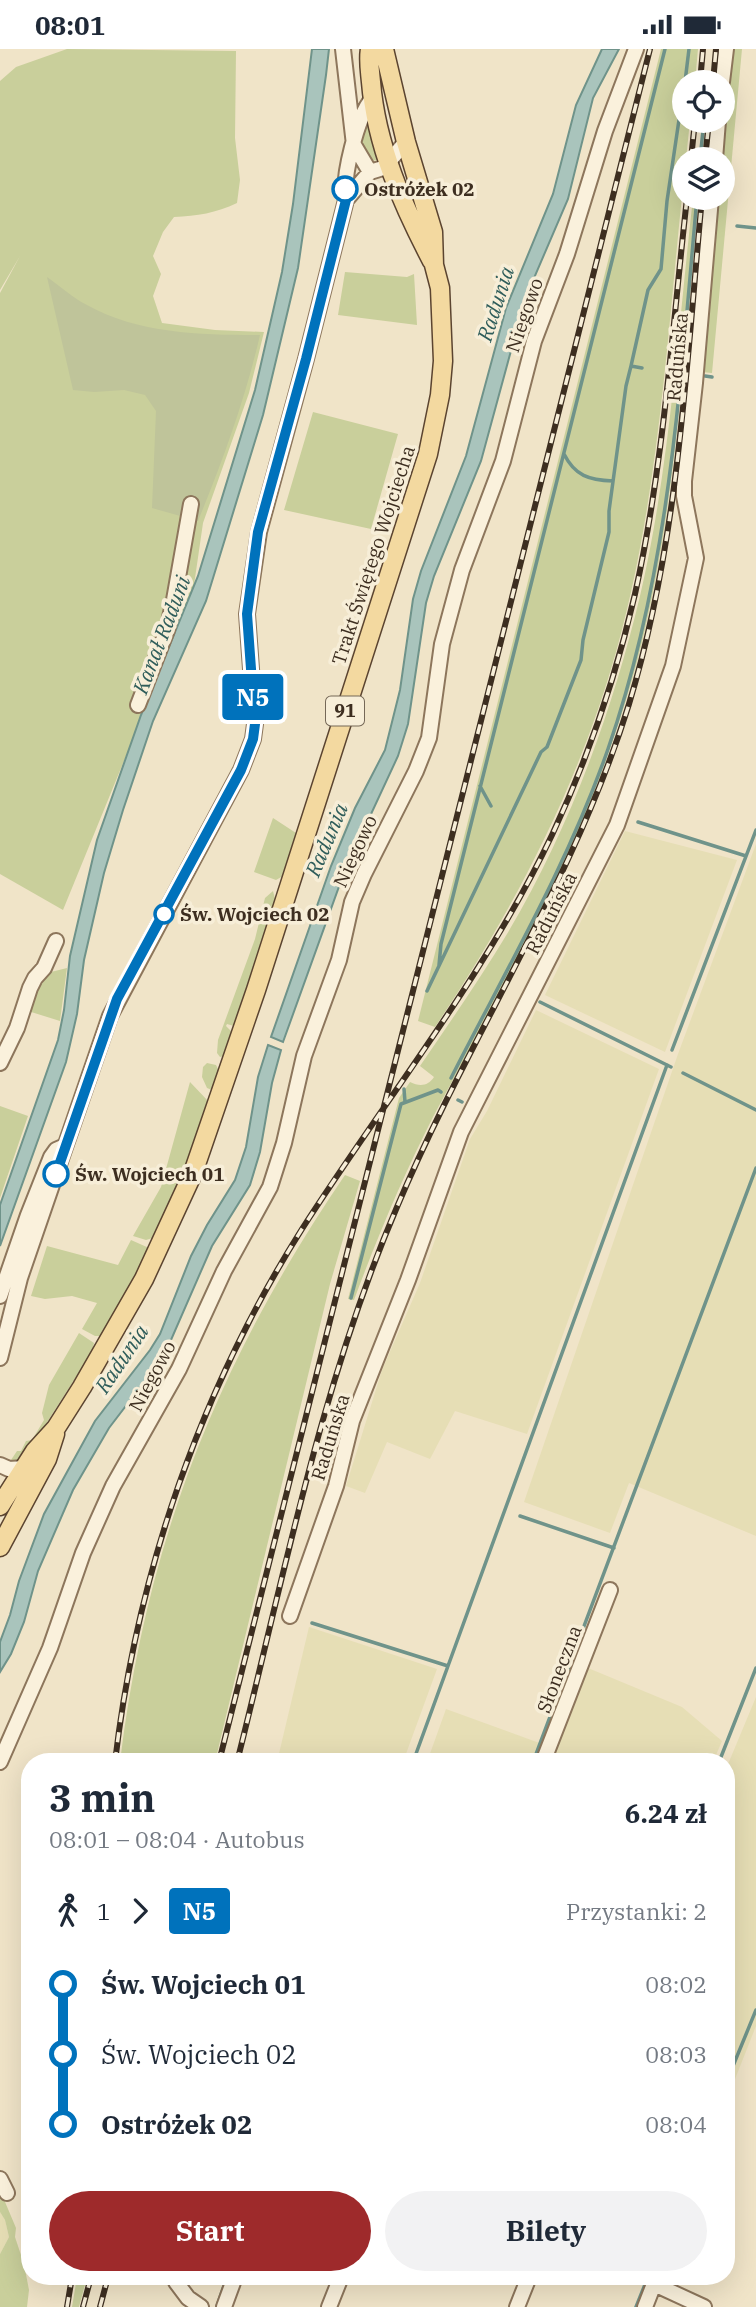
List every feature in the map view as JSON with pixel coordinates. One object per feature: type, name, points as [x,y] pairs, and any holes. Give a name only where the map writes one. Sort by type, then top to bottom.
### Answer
[{"type":"main road","name":"Trakt Świętego Wojciecha","points":[[0,1506],[35,1451],[56,1429],[145,1279],[173,1221],[207,1136],[256,990],[428,454],[440,395],[443,361],[440,288],[434,265],[388,162],[372,99],[370,49]]},
{"type":"main road","name":"Trakt Świętego Wojciecha","points":[[384,49],[406,142],[433,232],[434,265]]},
{"type":"main road","name":"Trakt Świętego Wojciecha","points":[[0,1547],[47,1459],[56,1429]]},
{"type":"street","name":"Trakt Świętego Wojciecha","points":[[343,49],[354,145],[370,172]]},
{"type":"street","name":"Niegowo","points":[[0,1762],[50,1648],[83,1553],[113,1486],[179,1369],[224,1271],[270,1187],[284,1143],[304,1056],[339,960],[352,902],[368,863],[416,771],[429,738],[442,644],[462,570],[503,461],[534,341],[567,254],[605,131],[636,49]]},
{"type":"street","points":[[723,70],[726,49]]},
{"type":"street","name":"Trakt Świętego Wojciecha","points":[[0,1359],[20,1278],[117,999],[225,801],[251,747],[255,724],[247,614],[258,532],[346,200],[345,189],[354,145],[365,108],[372,99]]},
{"type":"street","name":"Trakt Świętego Wojciecha","points":[[346,200],[370,172],[383,168],[406,142]]},
{"type":"street","name":"Raduńska","points":[[290,1616],[336,1486],[352,1422],[408,1280],[460,1132],[617,825],[673,666],[696,558],[684,496],[684,481],[710,210]]},
{"type":"street","points":[[138,705],[167,630],[191,504]]},
{"type":"street","points":[[0,1063],[17,1028],[35,978],[44,968],[56,941]]},
{"type":"street","points":[[0,1296],[5,1261],[51,1157],[56,1150],[66,1145]]},
{"type":"street","points":[[0,1465],[9,1469],[25,1468]]},
{"type":"street","name":"Słoneczna","points":[[547,1753],[610,1590]]},
{"type":"street","points":[[0,2179],[7,2193]]},
{"type":"street","points":[[179,2285],[188,2298],[201,2307]]},
{"type":"street","points":[[224,2307],[232,2285]]},
{"type":"street","points":[[329,2307],[338,2285]]},
{"type":"street","points":[[517,2307],[526,2285]]},
{"type":"street","points":[[645,2307],[654,2285]]},
{"type":"street","points":[[665,2285],[704,2307]]},
{"type":"shaded area","points":[[625,831],[737,860],[665,1052],[545,995]]},
{"type":"shaded area","points":[[756,844],[756,1536],[629,1483],[610,1533],[524,1502],[678,1054]]},
{"type":"shaded area","points":[[536,1010],[659,1069],[527,1434],[455,1411],[430,1459],[387,1442],[365,1493],[346,1486],[382,1370],[420,1283],[470,1139],[487,1111]]},
{"type":"shaded area","points":[[309,1627],[437,1669],[406,1753],[279,1753]]},
{"type":"shaded area","points":[[588,1668],[682,1707],[722,1741],[717,1753],[430,1753],[446,1709],[553,1748]]},
{"type":"shaded area","points":[[756,1697],[756,2026],[735,2079],[735,1753],[733,1753]]},
{"type":"shaded area","points":[[0,2212],[9,2237],[0,2254]]},
{"type":"green space","points":[[67,49],[236,51],[235,138],[240,180],[237,203],[206,213],[174,217],[163,232],[153,256],[161,274],[153,296],[162,323],[215,330],[264,332],[249,393],[203,523],[193,592],[63,910],[0,874],[0,293],[20,256],[0,290],[0,81],[16,67]]},
{"type":"green space","points":[[661,49],[698,49],[696,70],[672,70],[672,133],[689,133],[687,147],[672,147],[672,210],[681,210],[660,416],[631,594],[616,652],[583,751],[517,893],[435,1027],[418,1021]]},
{"type":"green space","points":[[721,49],[742,49],[735,125],[735,70],[722,70]]},
{"type":"green space","points":[[368,118],[381,161],[371,160],[363,151],[362,135]]},
{"type":"green space","points":[[719,133],[734,133],[733,147],[715,147]]},
{"type":"green space","points":[[692,210],[697,210],[673,468],[656,576],[627,699],[595,790],[552,891],[422,1139],[354,1300],[348,1299],[399,1098],[410,1082],[424,1085],[434,1077],[420,1066],[507,934],[529,894],[569,812],[602,727],[640,596],[659,498]]},
{"type":"green space","points":[[706,210],[727,210],[712,373],[691,371]]},
{"type":"green space","points":[[345,272],[407,277],[414,274],[417,325],[338,315]]},
{"type":"green space","points":[[47,277],[82,302],[128,322],[171,331],[260,335],[233,429],[198,521],[152,508],[156,411],[145,395],[124,390],[73,390]]},
{"type":"green space","points":[[313,412],[398,434],[371,529],[284,510]]},
{"type":"green space","points":[[273,818],[296,833],[283,876],[276,880],[254,872]]},
{"type":"green space","points":[[273,891],[275,899],[234,1026],[226,1026],[232,1032],[225,1056],[220,1057],[217,1053],[218,1040],[255,939],[265,898]]},
{"type":"green space","points":[[67,968],[60,1021],[28,1011],[43,974]]},
{"type":"green space","points":[[207,1063],[216,1065],[219,1071],[212,1090],[207,1088],[202,1077],[203,1067]]},
{"type":"green space","points":[[190,1082],[209,1102],[193,1150],[156,1237],[146,1240],[133,1236],[161,1187]]},
{"type":"green space","points":[[0,1106],[28,1116],[0,1198]]},
{"type":"green space","points":[[345,1175],[360,1181],[330,1284],[217,1753],[121,1753],[132,1680],[149,1602],[170,1527],[195,1454],[260,1313],[300,1244]]},
{"type":"green space","points":[[131,1240],[149,1248],[148,1252],[102,1336],[95,1336],[82,1329],[97,1303],[72,1296],[45,1299],[31,1296],[47,1246],[118,1265]]},
{"type":"green space","points":[[79,1333],[94,1343],[92,1352],[28,1452],[19,1461],[9,1463],[17,1451],[21,1451],[26,1441],[32,1440],[44,1420],[42,1413],[49,1385]]},
{"type":"green space","points":[[0,2190],[16,2228],[15,2237],[21,2255],[21,2285],[28,2285],[29,2290],[27,2307],[0,2307],[0,2254],[9,2237],[0,2212]]},
{"type":"green space","points":[[76,2285],[85,2285],[79,2307],[72,2307]]},
{"type":"water","points":[[312,49],[329,49],[326,75],[298,268],[263,415],[206,601],[153,721],[123,810],[104,873],[84,960],[77,1014],[66,1062],[0,1246],[0,1205],[58,1040],[70,956],[97,840],[141,715],[198,576],[255,390],[282,272]]},
{"type":"water","points":[[602,49],[619,49],[593,98],[568,199],[521,314],[481,461],[434,576],[426,603],[408,724],[398,756],[345,870],[283,1042],[271,1037],[331,866],[355,808],[385,750],[400,690],[413,599],[421,571],[466,456],[506,308],[553,194],[576,105]]},
{"type":"water","points":[[268,1045],[281,1050],[272,1083],[260,1152],[250,1185],[212,1246],[164,1356],[109,1428],[73,1490],[38,1571],[24,1622],[11,1654],[0,1672],[0,1642],[44,1514],[95,1421],[160,1334],[191,1256],[235,1180],[246,1147],[258,1077]]},
{"type":"waterway","points":[[439,965],[441,944],[665,49]]},
{"type":"waterway","points":[[686,70],[689,49]]},
{"type":"waterway","points":[[642,368],[631,366],[648,290],[661,269],[677,133]]},
{"type":"waterway","points":[[701,147],[703,133]]},
{"type":"waterway","points":[[451,1078],[574,834],[608,749],[629,682],[646,614],[669,477],[696,210]]},
{"type":"waterway","points":[[737,226],[756,228]]},
{"type":"waterway","points":[[427,991],[541,752],[547,747],[581,660],[583,640],[609,532],[609,511],[631,366]]},
{"type":"waterway","points":[[705,376],[712,377]]},
{"type":"waterway","points":[[564,454],[578,472],[613,481]]},
{"type":"waterway","points":[[480,786],[491,806]]},
{"type":"waterway","points":[[638,822],[746,856]]},
{"type":"waterway","points":[[672,1050],[756,830]]},
{"type":"waterway","points":[[540,1002],[671,1067]]},
{"type":"waterway","points":[[416,1753],[667,1065]]},
{"type":"waterway","points":[[683,1073],[756,1110]]},
{"type":"waterway","points":[[404,1089],[405,1102]]},
{"type":"waterway","points":[[351,1298],[401,1104],[438,1090],[441,1092]]},
{"type":"waterway","points":[[458,1100],[462,1102]]},
{"type":"waterway","points":[[536,1753],[756,1168]]},
{"type":"waterway","points":[[520,1516],[614,1548]]},
{"type":"waterway","points":[[312,1623],[448,1666]]},
{"type":"waterway","points":[[723,1753],[756,1668]]},
{"type":"waterway","points":[[735,2061],[756,2010]]},
{"type":"waterway","points":[[217,2306],[224,2285]]},
{"type":"waterway","points":[[636,2307],[645,2285]]},
{"type":"railway","points":[[221,1753],[650,49]]},
{"type":"railway","points":[[701,70],[703,49]]},
{"type":"railway","points":[[714,70],[716,49]]},
{"type":"railway","points":[[692,147],[694,133]]},
{"type":"railway","points":[[706,147],[708,133]]},
{"type":"railway","points":[[116,1753],[139,1622],[157,1553],[204,1419],[233,1354],[302,1229],[466,987],[496,938],[552,835],[589,747],[619,656],[645,545],[666,397],[686,210]]},
{"type":"railway","points":[[239,1753],[325,1411],[370,1274],[425,1144],[580,834],[629,704],[646,642],[670,516],[685,389],[701,210]]},
{"type":"railway","points":[[67,2307],[71,2285]]},
{"type":"railway","points":[[83,2307],[89,2285]]},
{"type":"railway","points":[[100,2307],[106,2285]]},
{"type":"bus line","name":"N5","points":[[56,1174],[117,999],[249,754],[255,724],[247,614],[258,532],[306,359],[346,200],[345,189]]},
{"type":"place","name":"Ostróżek 02","points":[[345,189]]},
{"type":"place","name":"Św. Wojciech 02","points":[[164,914]]},
{"type":"place","name":"Św. Wojciech 01","points":[[56,1174]]},
{"type":"water label","name":"Radunia","points":[[496,304]]},
{"type":"water label","name":"Kanał Raduni","points":[[162,635]]},
{"type":"water label","name":"Radunia","points":[[327,840]]},
{"type":"water label","name":"Radunia","points":[[122,1359]]}]
